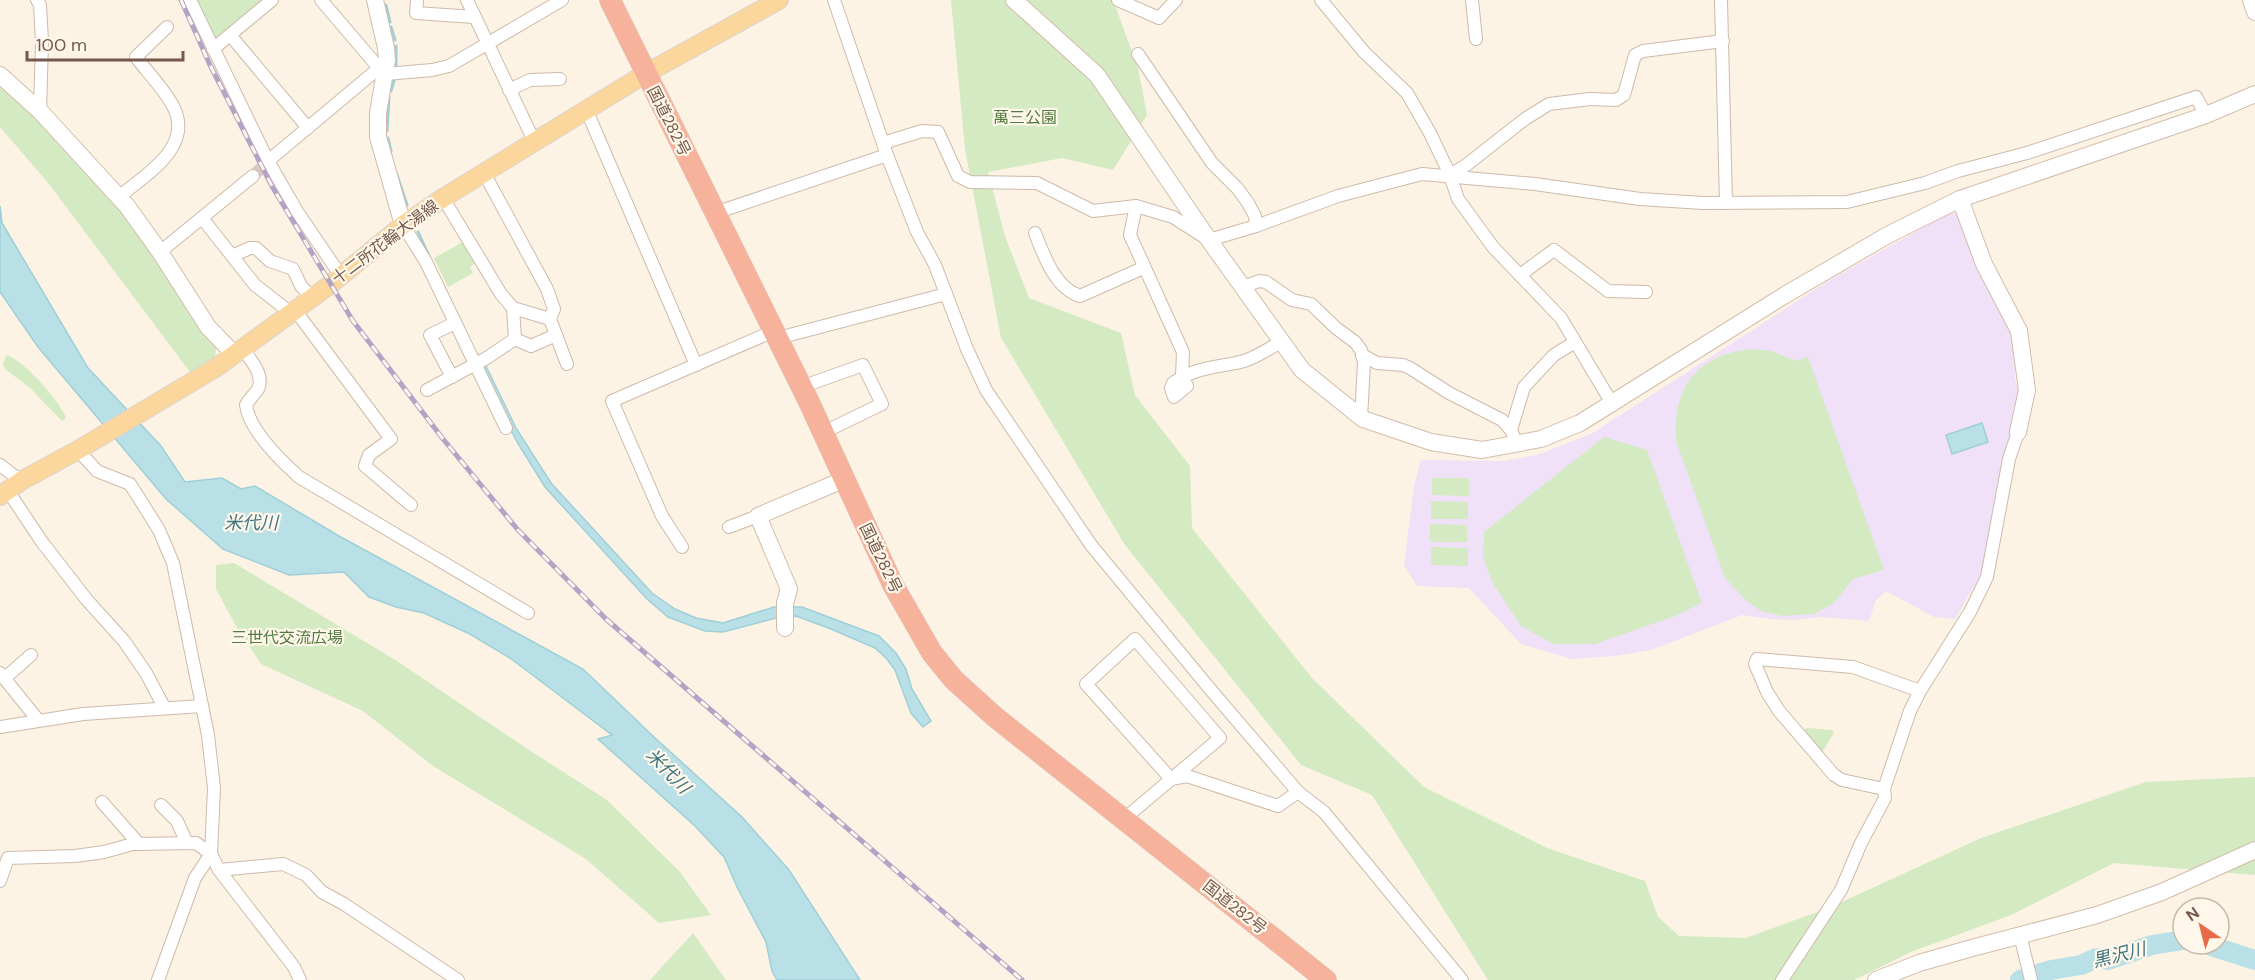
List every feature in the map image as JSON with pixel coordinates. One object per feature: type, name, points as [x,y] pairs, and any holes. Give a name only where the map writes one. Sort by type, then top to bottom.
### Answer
[{"type":"highway","name":"国道282号","points":[[610,0],[776,335],[893,585],[932,653],[954,680],[994,717],[1326,980]]},
{"type":"main road","name":"十二所花輪大湯線","points":[[10,489],[217,367],[341,276],[403,225],[443,198],[645,74],[779,0]]},
{"type":"street","points":[[37,0],[40,5],[42,41],[40,111]]},
{"type":"street","points":[[190,0],[268,161],[298,213],[341,276]]},
{"type":"street","points":[[213,49],[272,0]]},
{"type":"street","points":[[321,0],[382,71]]},
{"type":"street","points":[[375,0],[386,48],[378,113],[378,137],[403,225],[426,262],[456,323],[480,362],[506,428]]},
{"type":"street","points":[[417,0],[416,13],[474,17]]},
{"type":"street","points":[[467,0],[485,43],[534,141]]},
{"type":"street","points":[[268,161],[382,71],[432,70],[449,66],[562,0]]},
{"type":"street","points":[[834,0],[882,143],[917,232],[935,266],[967,349],[986,390],[1091,545],[1298,792],[1324,812],[1462,980]]},
{"type":"street","points":[[1014,0],[1097,75],[1209,240],[1302,370],[1361,418],[1431,442],[1482,450],[1514,437],[1541,439],[1580,423],[1613,405],[1785,295],[1886,236],[1960,199],[2206,115],[2255,94]]},
{"type":"street","points":[[1118,0],[1159,18],[1176,0]]},
{"type":"street","points":[[1321,0],[1364,52],[1407,93],[1430,133],[1450,175],[1458,199],[1493,247],[1561,318],[1613,405]]},
{"type":"street","points":[[1472,0],[1476,39]]},
{"type":"street","points":[[1721,0],[1726,203]]},
{"type":"street","points":[[2251,0],[2255,12]]},
{"type":"street","points":[[119,197],[169,154],[177,141],[180,125],[174,107],[136,57],[167,27]]},
{"type":"street","points":[[230,34],[308,128]]},
{"type":"street","points":[[1450,175],[1466,166],[1525,119],[1549,104],[1590,99],[1616,100],[1623,95],[1635,55],[1643,51],[1723,41]]},
{"type":"street","points":[[1138,54],[1212,163],[1238,189],[1248,203],[1255,216],[1256,226]]},
{"type":"street","points":[[0,75],[40,111],[119,197],[160,252],[208,327],[255,366],[260,380],[257,390],[246,405],[247,415],[276,457],[299,477],[528,613]]},
{"type":"street","points":[[509,90],[530,80],[560,79]]},
{"type":"street","points":[[882,143],[922,131],[938,132],[958,176],[970,182],[1037,183],[1093,211],[1136,206],[1173,217],[1209,240],[1256,226],[1338,196],[1422,174],[1535,184],[1640,199],[1726,203],[1847,202],[1925,183],[1958,171],[2027,153],[2196,97],[2206,115]]},
{"type":"street","points":[[586,109],[696,365]]},
{"type":"street","points":[[715,213],[887,155]]},
{"type":"street","points":[[484,173],[547,289],[554,309],[550,319],[567,364]]},
{"type":"street","points":[[160,252],[253,176]]},
{"type":"street","points":[[443,198],[501,294],[513,308],[550,319]]},
{"type":"street","points":[[1782,980],[1841,890],[1884,798],[1884,789],[1910,711],[1920,691],[1970,612],[1987,577],[2008,459],[2018,432],[2027,390],[2019,331],[1984,264],[1960,199]]},
{"type":"street","points":[[1136,206],[1130,235],[1183,352],[1182,376],[1205,367],[1246,360],[1282,341]]},
{"type":"street","points":[[202,218],[255,285],[293,311],[391,439],[369,455],[365,466],[411,505]]},
{"type":"street","points":[[1035,234],[1048,265],[1069,292],[1080,296],[1143,268]]},
{"type":"street","points":[[232,256],[250,248],[256,248],[270,261],[293,269],[301,286],[312,298]]},
{"type":"street","points":[[1520,275],[1554,250],[1608,291],[1646,292]]},
{"type":"street","points":[[1243,287],[1259,281],[1266,282],[1292,300],[1311,304],[1336,328],[1355,342],[1364,363],[1361,418]]},
{"type":"street","points":[[682,547],[662,516],[612,401],[696,365],[776,335],[946,294]]},
{"type":"street","points":[[513,308],[515,339]]},
{"type":"street","points":[[452,377],[430,335],[456,323]]},
{"type":"street","points":[[515,339],[531,346],[556,335]]},
{"type":"street","points":[[427,390],[480,362],[515,339]]},
{"type":"street","points":[[1514,437],[1524,387],[1554,355],[1575,342]]},
{"type":"street","points":[[1362,355],[1377,363],[1403,365],[1410,368],[1449,393],[1502,420],[1514,437]]},
{"type":"street","points":[[801,387],[863,365],[882,404],[822,433]]},
{"type":"street","points":[[78,450],[97,471],[129,484],[159,530],[173,563],[202,706],[214,788],[211,854],[195,878],[158,980]]},
{"type":"street","points":[[0,465],[10,489],[55,559],[87,600],[124,641],[146,673],[164,707]]},
{"type":"street","points":[[729,527],[843,480]]},
{"type":"street","points":[[758,516],[789,589],[785,603],[785,625]]},
{"type":"street","points":[[1124,819],[1220,738],[1135,639],[1086,684],[1171,779]]},
{"type":"street","points":[[31,656],[2,675],[38,720]]},
{"type":"street","points":[[1884,789],[1842,780],[1834,775],[1779,711],[1767,692],[1755,664],[1757,659],[1853,666],[1920,691]]},
{"type":"street","points":[[0,727],[38,720],[164,707],[202,706]]},
{"type":"street","points":[[1171,779],[1187,776],[1278,806],[1298,792]]},
{"type":"street","points":[[102,802],[139,844]]},
{"type":"street","points":[[161,806],[177,821],[187,843]]},
{"type":"street","points":[[0,881],[8,858],[75,856],[104,852],[133,844],[196,843],[211,854],[219,870],[282,950],[300,980]]},
{"type":"street","points":[[1876,980],[1919,963],[2097,915],[2162,892],[2255,850]]},
{"type":"street","points":[[219,870],[283,864],[306,875],[322,892],[344,904],[458,980]]},
{"type":"street","points":[[2020,934],[2031,980]]},
{"type":"shaded area","points":[[1951,212],[1956,214],[1964,226],[2009,328],[2014,349],[2015,380],[2021,396],[1984,569],[1955,619],[1934,617],[1886,591],[1876,600],[1869,621],[1821,617],[1796,620],[1770,619],[1742,615],[1651,650],[1615,656],[1572,659],[1521,644],[1469,588],[1417,586],[1404,565],[1414,486],[1421,460],[1504,461],[1537,455],[1591,434],[1833,278]]},
{"type":"green space","points":[[196,0],[265,0],[215,44]]},
{"type":"green space","name":"萬三公園","points":[[951,0],[1113,0],[1138,68],[1147,115],[1113,170],[1062,158],[988,172],[1005,236],[1029,298],[1121,333],[1135,395],[1190,466],[1192,528],[1312,678],[1424,787],[1547,848],[1645,881],[1658,917],[1679,936],[1746,938],[1831,907],[1981,838],[2146,782],[2255,777],[2255,875],[2114,863],[2011,915],[1911,952],[1854,980],[1488,980],[1372,795],[1301,765],[1125,545],[1001,338],[965,149]]},
{"type":"green space","points":[[0,81],[39,120],[134,226],[216,348],[215,357],[190,372],[49,184],[0,127]]},
{"type":"green space","points":[[465,241],[477,262],[470,267],[473,273],[448,287],[434,258]]},
{"type":"green space","points":[[1752,349],[1771,351],[1796,361],[1808,357],[1884,570],[1853,579],[1834,603],[1814,614],[1782,616],[1761,611],[1747,601],[1725,578],[1676,441],[1678,405],[1692,377],[1716,358]]},
{"type":"green space","points":[[7,355],[23,365],[41,382],[66,418],[62,421],[29,387],[5,369],[3,363]]},
{"type":"green space","points":[[1604,437],[1647,450],[1702,603],[1675,616],[1595,644],[1553,644],[1521,626],[1492,582],[1483,556],[1484,532]]},
{"type":"green space","points":[[1432,478],[1469,478],[1469,496],[1432,495]]},
{"type":"green space","points":[[1431,501],[1468,502],[1468,519],[1431,519]]},
{"type":"green space","points":[[1430,524],[1467,525],[1467,542],[1430,542]]},
{"type":"green space","points":[[1431,547],[1468,548],[1468,566],[1431,565]]},
{"type":"green space","name":"三世代交流広場","points":[[234,563],[397,661],[607,800],[680,872],[711,915],[659,923],[586,859],[433,766],[363,711],[261,664],[237,628],[216,589],[216,565]]},
{"type":"green space","points":[[1806,728],[1832,730],[1834,733],[1821,754],[1803,731]]},
{"type":"green space","points":[[693,933],[726,980],[650,980]]},
{"type":"water","name":"米代川","points":[[0,206],[2,223],[88,368],[161,446],[185,482],[222,478],[241,489],[255,486],[339,536],[583,669],[742,817],[789,870],[860,980],[777,980],[772,971],[766,942],[724,857],[695,826],[598,739],[612,735],[510,658],[470,634],[424,613],[396,607],[369,597],[344,572],[289,575],[223,549],[166,499],[38,347],[0,292]]},
{"type":"water","points":[[485,364],[516,428],[551,483],[652,593],[675,609],[696,618],[723,623],[774,607],[802,607],[879,636],[896,653],[906,669],[912,689],[931,721],[923,727],[911,713],[895,670],[886,658],[875,648],[831,629],[796,616],[776,618],[723,632],[705,631],[668,617],[647,599],[545,487],[517,442],[479,366]]},
{"type":"water","points":[[1982,423],[1988,442],[1952,454],[1946,435]]},
{"type":"waterway","points":[[386,5],[390,22]]},
{"type":"waterway","points":[[391,27],[395,40]]},
{"type":"waterway","points":[[396,46],[396,68]]},
{"type":"waterway","points":[[391,91],[395,77]]},
{"type":"waterway","points":[[387,131],[389,97]]},
{"type":"waterway","points":[[388,138],[391,151]]},
{"type":"waterway","points":[[397,175],[407,205]]},
{"type":"waterway","points":[[418,232],[429,256]]},
{"type":"waterway","name":"黒沢川","points":[[2020,980],[2051,970],[2081,965],[2097,958],[2108,960],[2152,945],[2171,942]]},
{"type":"waterway","name":"黒沢川","points":[[2231,952],[2255,960]]},
{"type":"tunnel","points":[[253,176],[268,161]]},
{"type":"railway","points":[[181,0],[210,65],[273,188],[353,321],[443,439],[518,530],[606,619],[1022,980]]}]
